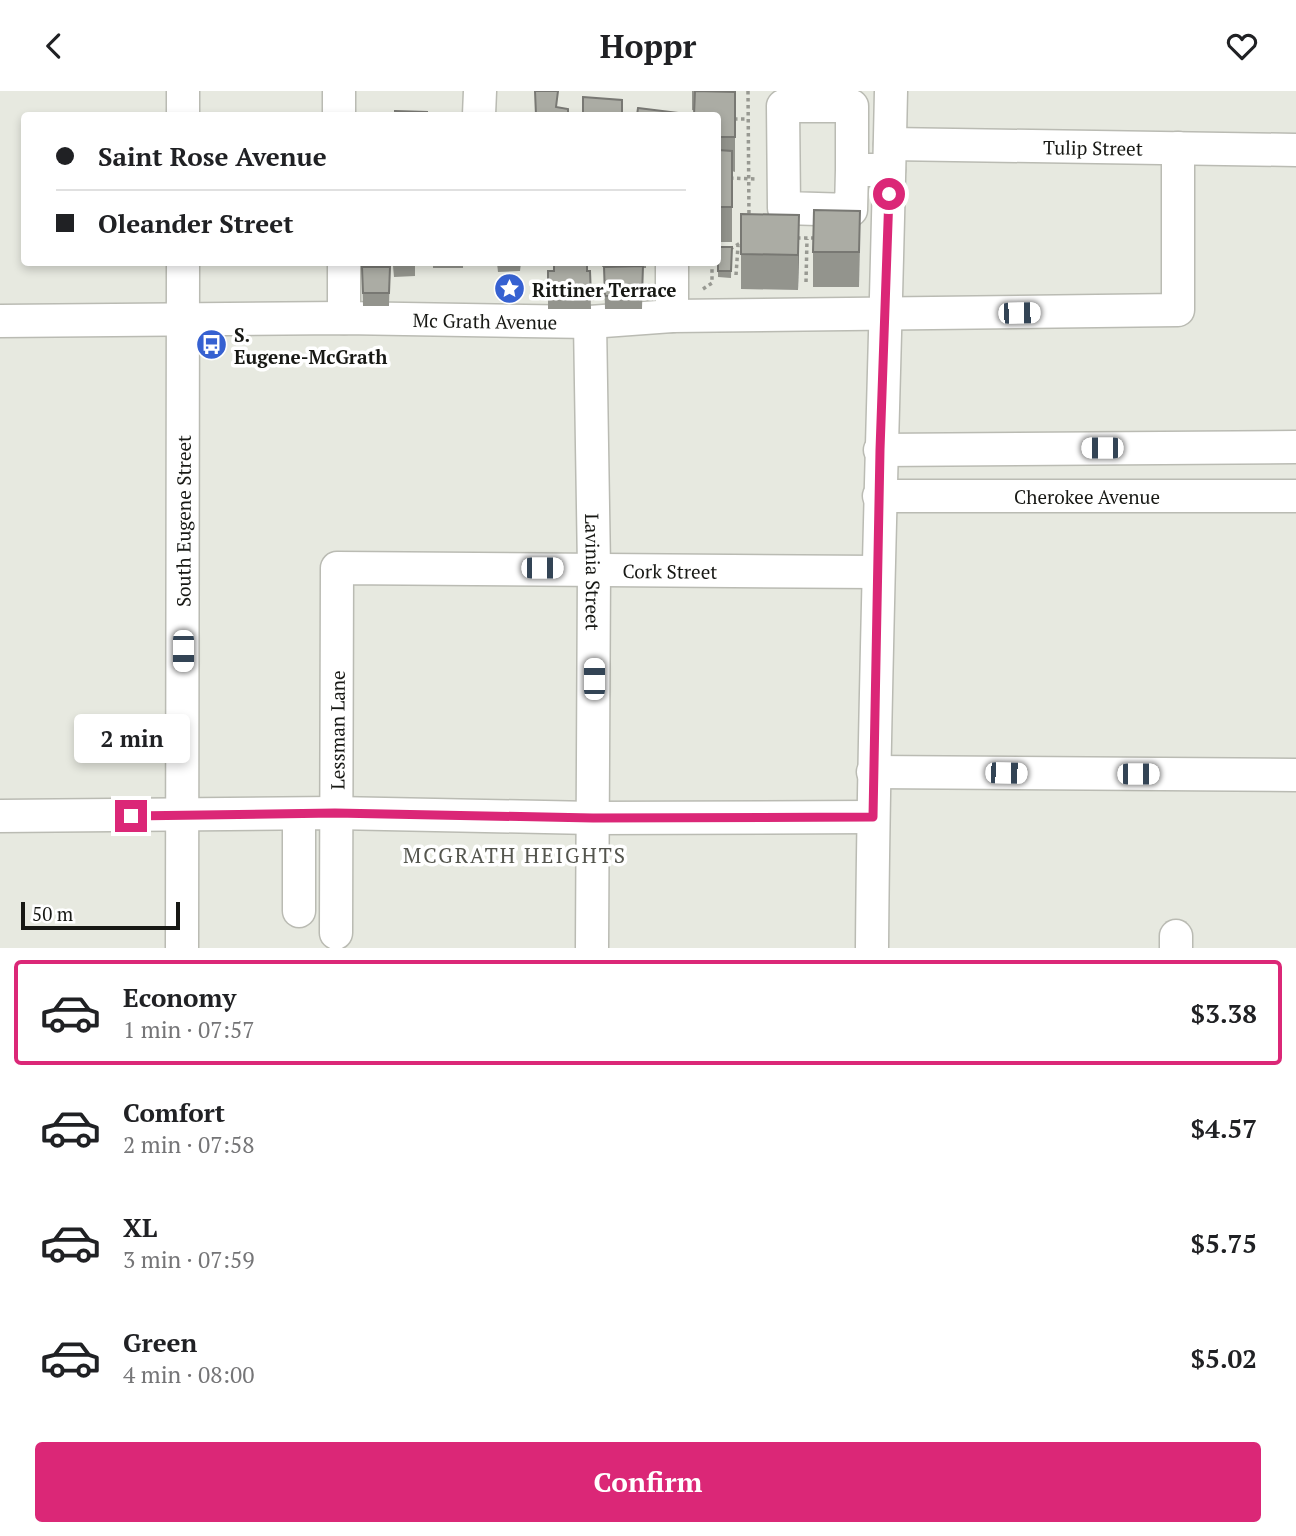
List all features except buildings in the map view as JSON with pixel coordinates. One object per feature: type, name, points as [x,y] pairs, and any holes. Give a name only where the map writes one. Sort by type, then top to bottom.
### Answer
[{"type":"street","points":[[183,91],[183,112]]},
{"type":"street","points":[[339,91],[339,112]]},
{"type":"street","points":[[479,112],[480,91]]},
{"type":"street","points":[[872,948],[877,572],[887,315],[891,91]]},
{"type":"street","name":"Tulip Street","points":[[852,170],[890,157],[1178,148],[1296,150]]},
{"type":"street","name":"Mc Grath Avenue","points":[[0,321],[344,318],[590,322],[672,316],[1178,310],[1178,148]]},
{"type":"street","name":"South Eugene Street","points":[[182,948],[183,266]]},
{"type":"street","points":[[344,266],[344,318]]},
{"type":"street","points":[[671,266],[672,316]]},
{"type":"street","name":"Lavinia Street","points":[[590,322],[594,568],[592,948]]},
{"type":"street","points":[[880,450],[1296,447]]},
{"type":"street","name":"Cherokee Avenue","points":[[879,496],[1296,496]]},
{"type":"street","name":"Cork Street","points":[[337,568],[877,572]]},
{"type":"street","name":"Lessman Lane","points":[[336,933],[337,568]]},
{"type":"street","points":[[873,772],[1296,775]]},
{"type":"street","points":[[0,816],[335,813],[593,818],[873,817]]},
{"type":"street","points":[[299,814],[299,912]]},
{"type":"path","points":[[748,91],[749,225]]},
{"type":"path","points":[[728,118],[748,119]]},
{"type":"path","points":[[728,178],[749,179]]},
{"type":"path","points":[[726,249],[738,246],[749,236]]},
{"type":"path","points":[[795,238],[820,239]]},
{"type":"path","points":[[806,282],[807,238]]},
{"type":"path","points":[[736,275],[738,246]]},
{"type":"path","points":[[703,289],[712,283],[712,266]]},
{"type":"place","name":"Rittiner Terrace","points":[[509,289]]},
{"type":"place","name":"S. Eugene-McGrath","points":[[211,345]]},
{"type":"district","name":"MCGRATH HEIGHTS","points":[[515,855]]},
{"type":"route","points":[[131,816],[335,813],[593,818],[873,817],[880,450],[887,315],[889,194]]}]
